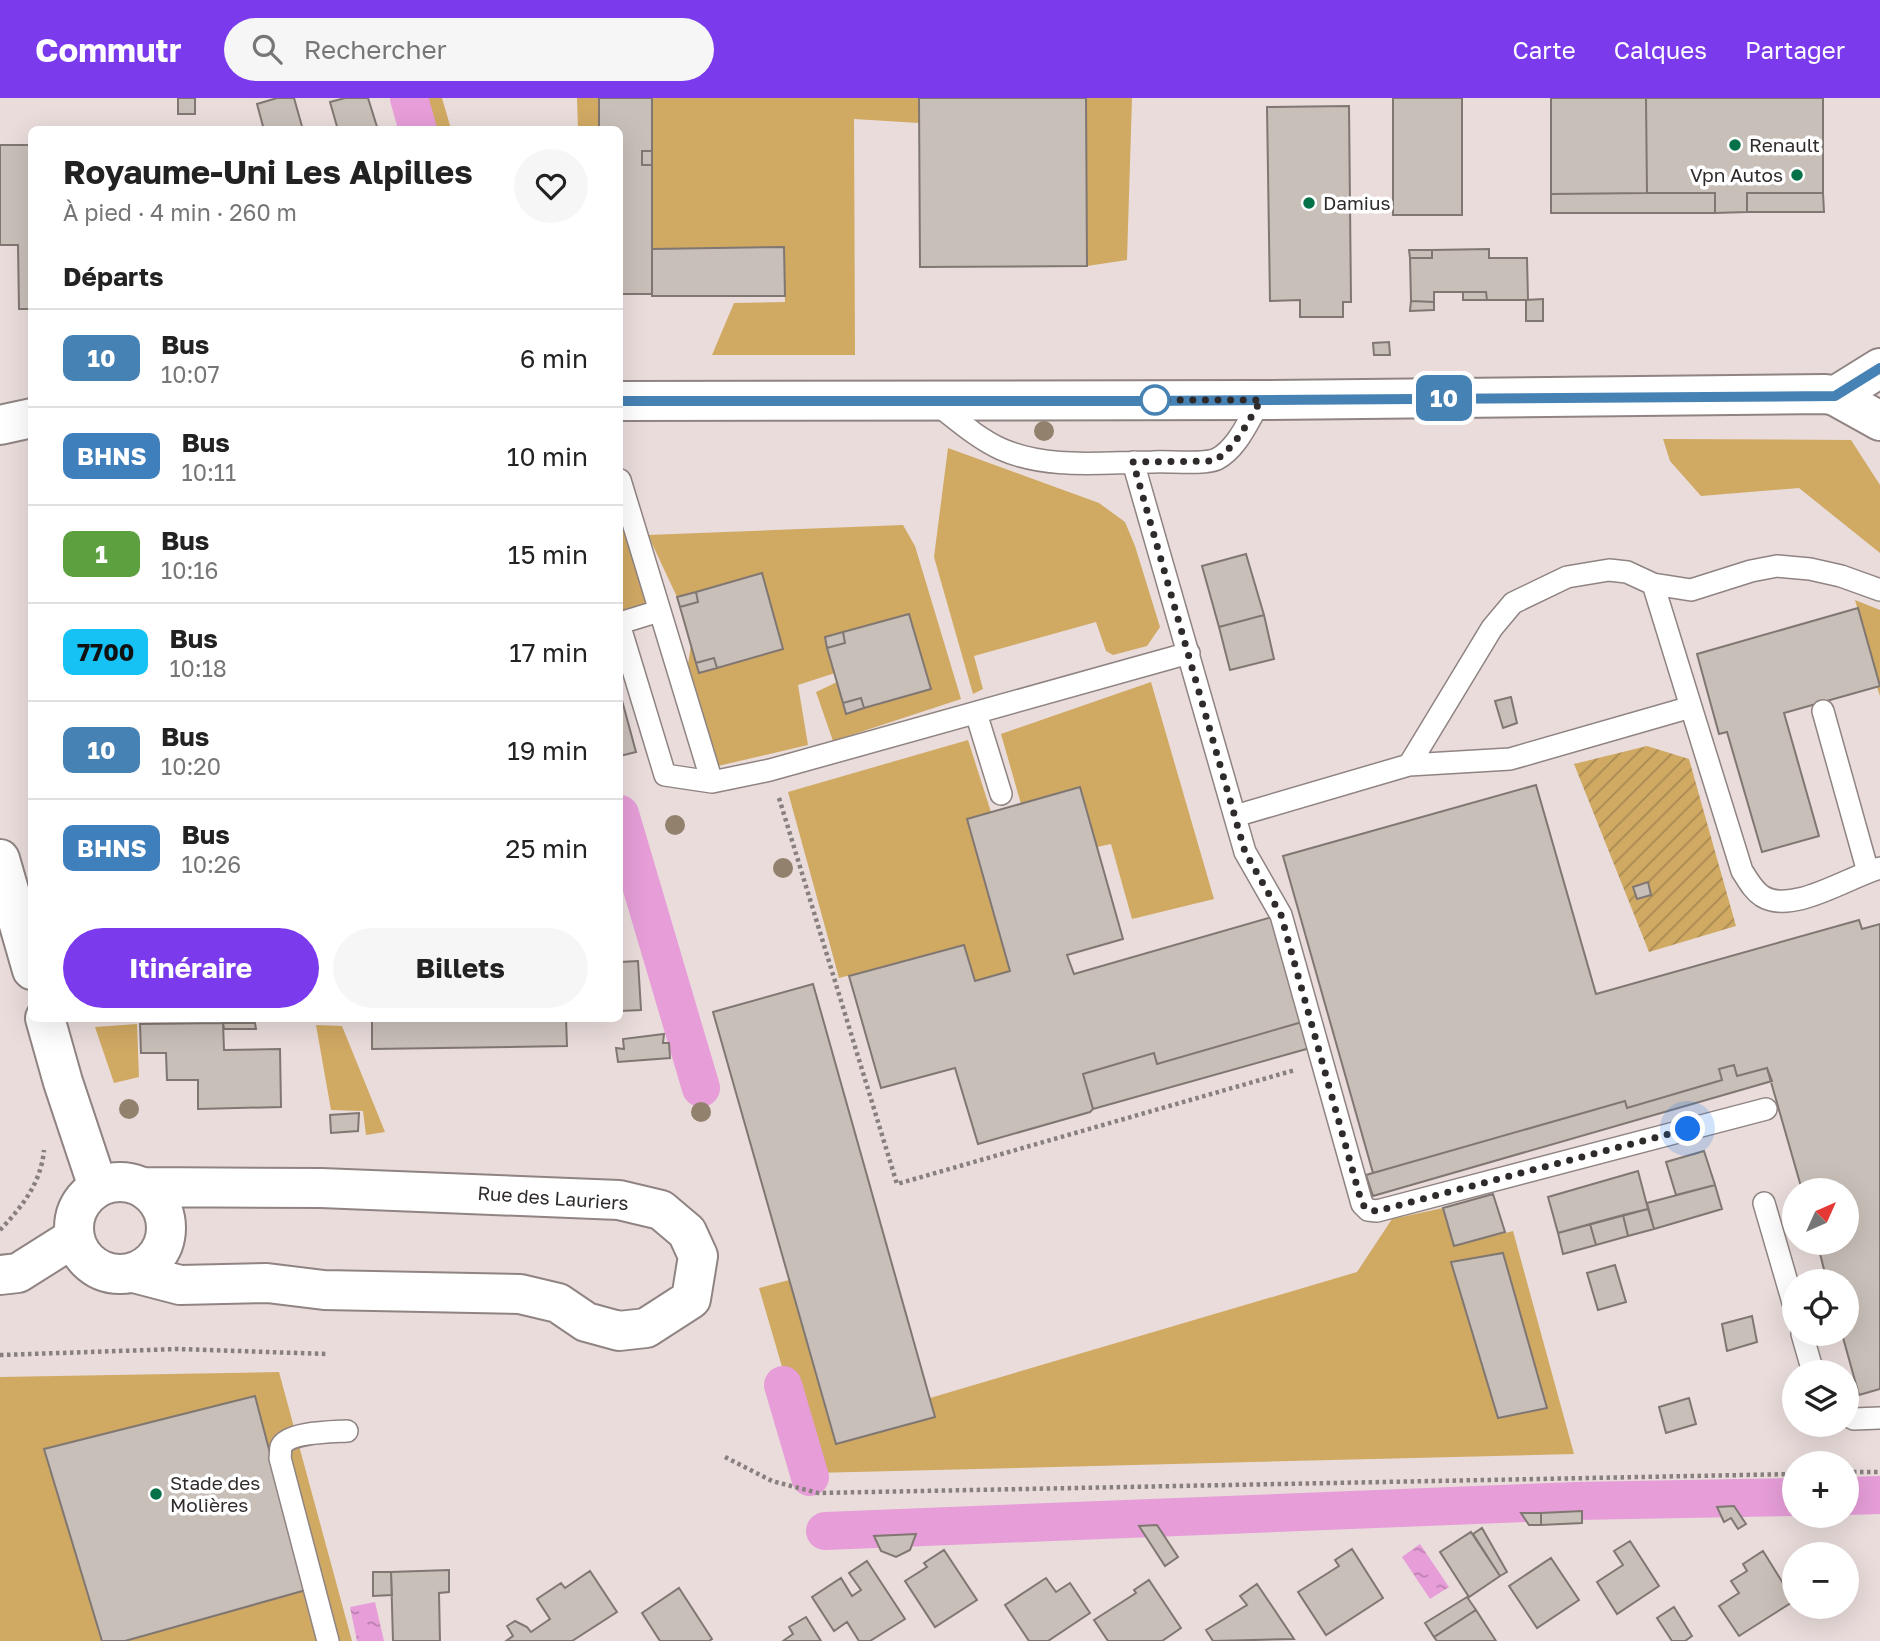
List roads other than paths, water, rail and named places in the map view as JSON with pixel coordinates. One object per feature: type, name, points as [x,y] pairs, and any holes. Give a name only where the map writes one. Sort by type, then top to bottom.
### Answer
[{"type":"street","points":[[1835,396],[1880,368]]},
{"type":"street","points":[[623,401],[1835,396],[1880,421]]},
{"type":"street","points":[[0,397],[28,400]]},
{"type":"street","points":[[0,425],[28,419]]},
{"type":"street","points":[[0,859],[28,956]]},
{"type":"street","points":[[0,1275],[18,1273],[75,1237],[74,1223],[78,1208],[86,1196],[99,1187],[63,1082],[46,1022]]},
{"type":"street","name":"Rue des Lauriers","points":[[75,1237],[80,1252],[90,1263],[103,1272],[119,1275],[134,1273],[180,1285],[267,1283],[324,1290],[520,1294],[558,1303],[586,1322],[619,1331],[646,1328],[691,1299],[698,1256],[687,1233],[661,1210],[619,1200],[321,1188],[142,1187],[128,1182],[112,1182],[99,1187]]},
{"type":"street","points":[[134,1273],[148,1265],[159,1254],[165,1240],[167,1224],[162,1207],[154,1196],[142,1187]]},
{"type":"lane","points":[[931,400],[999,448],[1024,458],[1051,462],[1133,462],[1214,461],[1233,445],[1261,400]]},
{"type":"lane","points":[[1133,462],[1245,852],[1281,915],[1362,1204],[1368,1210],[1377,1211],[1766,1109]]},
{"type":"lane","points":[[623,490],[712,782]]},
{"type":"lane","points":[[1409,765],[1492,628],[1513,603],[1567,577],[1609,570],[1627,572],[1653,584],[1691,590],[1751,571],[1777,566],[1810,569],[1841,576],[1880,590]]},
{"type":"lane","points":[[1653,584],[1742,871],[1755,890],[1765,898],[1780,902],[1800,900],[1874,870],[1823,711]]},
{"type":"lane","points":[[623,624],[659,611]]},
{"type":"lane","points":[[623,635],[665,775],[712,782],[770,770],[1189,653]]},
{"type":"lane","points":[[1235,816],[1409,765],[1510,759],[1690,707]]},
{"type":"lane","points":[[976,713],[1001,794]]},
{"type":"lane","points":[[1764,1203],[1783,1269]]},
{"type":"lane","points":[[1859,1419],[1880,1418]]},
{"type":"lane","points":[[328,1641],[280,1458],[282,1445],[288,1439],[347,1431]]},
{"type":"water","points":[[1420,1544],[1449,1587],[1430,1599],[1402,1557]]},
{"type":"water","points":[[375,1602],[384,1641],[357,1641],[350,1607]]},
{"type":"waterway","points":[[409,98],[417,126]]},
{"type":"waterway","points":[[623,824],[701,1088]]},
{"type":"waterway","points":[[783,1385],[810,1477]]},
{"type":"waterway","points":[[1859,1496],[1880,1495]]},
{"type":"waterway","points":[[825,1531],[1576,1501],[1782,1497]]},
{"type":"place","name":"Renault","points":[[1735,145]]},
{"type":"place","name":"Vpn Autos","points":[[1797,175]]},
{"type":"place","name":"Damius","points":[[1309,203]]},
{"type":"place","name":"Stade des Molières","points":[[156,1494]]}]
